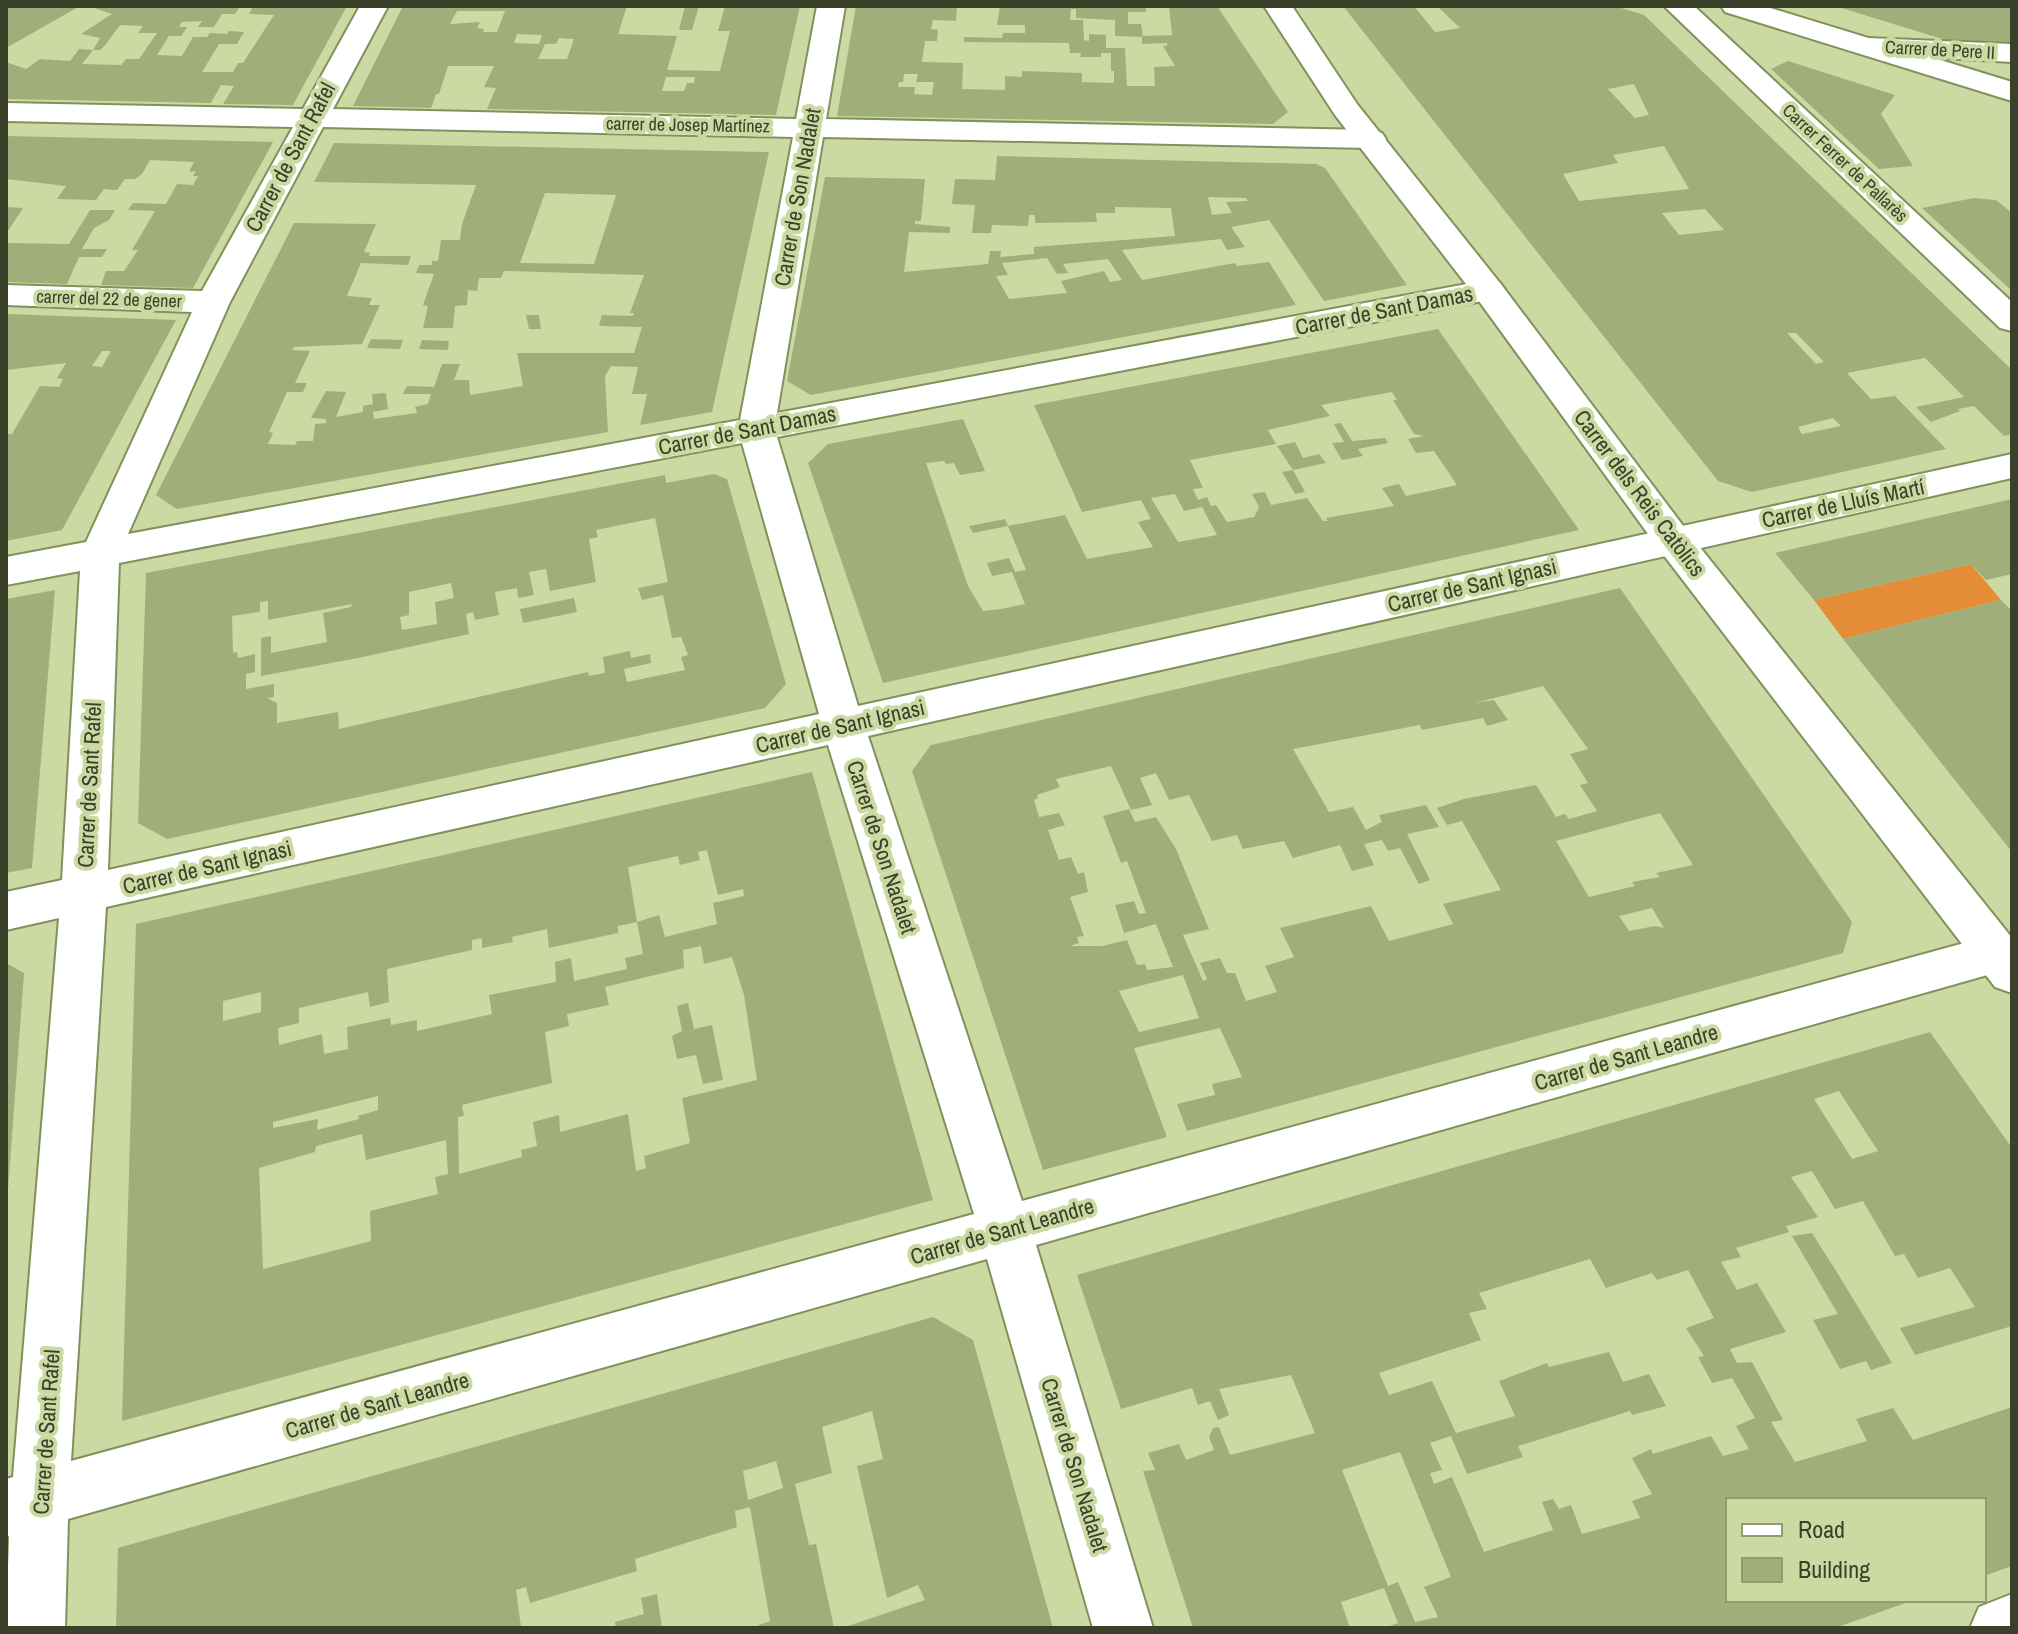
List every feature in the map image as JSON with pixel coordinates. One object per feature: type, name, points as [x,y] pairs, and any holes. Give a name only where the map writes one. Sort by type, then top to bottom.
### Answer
[{"type":"street","name":"Carrer de Sant Rafel","points":[[35,1628],[23,1503],[84,894],[100,554],[213,302],[374,6]]},
{"type":"street","name":"Carrer de Son Nadalet","points":[[831,6],[756,429],[843,725],[1005,1230],[1123,1628]]},
{"type":"street","name":"Carrer dels Reis Catòlics","points":[[1278,6],[1346,109],[1488,290],[1673,540],[2005,964]]},
{"type":"street","name":"Carrer Ferrer de Pallarès","points":[[1678,6],[2012,321]]},
{"type":"street","points":[[1735,6],[2012,92]]},
{"type":"street","name":"Carrer de Pere II","points":[[1867,47],[2012,53]]},
{"type":"street","name":"carrer de Josep Martínez","points":[[6,112],[1371,139]]},
{"type":"street","name":"Carrer de Sant Damas","points":[[6,571],[1488,290]]},
{"type":"street","name":"carrer del 22 de gener","points":[[6,295],[213,302]]},
{"type":"street","name":"Carrer de Lluís Martí","points":[[1673,540],[2012,466]]},
{"type":"street","name":"Carrer de Sant Ignasi","points":[[6,911],[1673,540]]},
{"type":"street","name":"Carrer de Sant Leandre","points":[[23,1503],[1005,1230],[2005,964]]},
{"type":"street","points":[[2000,1628],[2012,1624]]},
{"type":"shaded area","points":[[1971,564],[2001,600],[1843,639],[1814,600]]},
{"type":"building","points":[[8,6],[80,6],[6,48]]},
{"type":"building","points":[[88,6],[239,8],[235,14],[222,14],[214,27],[198,27],[202,21],[182,22],[179,27],[187,27],[181,36],[169,36],[157,55],[182,56],[193,37],[207,37],[210,33],[227,34],[229,31],[244,32],[237,44],[219,44],[202,72],[233,72],[238,63],[243,63],[274,15],[249,14],[253,6],[347,6],[293,105],[223,104],[234,86],[221,85],[211,103],[6,99],[6,62],[26,69],[40,59],[70,61],[79,49],[93,50],[100,38],[81,34],[112,14]],"holes":[[[120,25],[143,26],[138,33],[157,33],[139,59],[126,59],[121,65],[82,64],[93,50],[100,50]]]},
{"type":"building","points":[[403,6],[627,6],[618,34],[677,36],[667,70],[720,71],[730,31],[718,31],[725,6],[800,6],[776,115],[487,109],[496,88],[484,87],[494,66],[448,66],[431,108],[353,106]],"holes":[[[457,11],[505,11],[497,32],[483,32],[484,29],[477,28],[480,22],[450,24]],[[517,34],[542,35],[539,44],[514,43]],[[559,38],[574,39],[567,59],[538,59],[545,44],[556,44]],[[666,77],[695,77],[694,83],[687,83],[684,91],[662,91]]]},
{"type":"building","points":[[685,6],[699,6],[692,30],[679,30]]},
{"type":"building","points":[[856,6],[957,6],[956,21],[933,20],[931,29],[938,30],[937,41],[925,41],[922,62],[963,63],[962,89],[1005,90],[1005,76],[1022,77],[1022,71],[1082,73],[1082,82],[1114,83],[1114,71],[1111,71],[1111,53],[1101,53],[1101,57],[1080,57],[1081,53],[1070,53],[1069,43],[964,42],[964,37],[1002,38],[1003,33],[1025,33],[1025,25],[997,25],[1000,6],[1146,6],[1146,12],[1128,12],[1128,24],[1141,24],[1143,36],[1172,35],[1169,7],[1217,6],[1288,112],[1273,124],[837,116]],"holes":[[[1071,9],[1076,9],[1076,18],[1115,20],[1115,36],[1142,37],[1142,44],[1167,43],[1163,46],[1175,66],[1154,67],[1155,86],[1127,86],[1125,48],[1106,48],[1106,35],[1089,34],[1089,41],[1084,40],[1083,20],[1070,20]],[[904,74],[918,74],[916,82],[934,82],[932,95],[914,94],[915,87],[898,87],[899,82],[903,82]]]},
{"type":"building","points":[[1343,6],[1414,6],[1435,32],[1460,28],[1437,6],[1615,6],[1644,15],[2012,370],[2012,434],[2004,436],[1974,406],[1958,409],[1960,411],[1931,422],[1916,407],[1964,397],[1925,358],[1847,373],[1871,399],[1895,396],[1946,449],[1752,492],[1718,481]],"holes":[[[1634,84],[1649,115],[1635,118],[1608,89]],[[1664,146],[1689,189],[1579,201],[1563,174],[1618,163],[1613,155]],[[1705,209],[1724,230],[1679,235],[1662,213]],[[1787,333],[1796,333],[1824,362],[1816,364]],[[1833,418],[1841,426],[1802,434],[1798,427]]]},
{"type":"building","points":[[1835,6],[2012,6],[2012,44],[1952,42]]},
{"type":"building","points":[[1788,61],[1895,95],[1881,114],[1913,166],[1879,169],[1771,69]]},
{"type":"building","points":[[6,136],[273,142],[193,288],[101,285],[106,271],[124,271],[138,250],[132,250],[155,211],[128,210],[133,203],[166,204],[177,184],[193,185],[198,176],[193,176],[196,171],[189,172],[194,162],[150,160],[142,174],[135,179],[125,179],[117,190],[104,189],[96,200],[57,199],[66,186],[6,179]]},
{"type":"building","points":[[334,143],[769,152],[712,412],[640,425],[647,394],[632,394],[638,367],[611,366],[605,376],[608,432],[177,509],[156,495],[294,223],[376,224],[364,252],[370,253],[369,256],[411,256],[408,265],[361,263],[347,296],[372,298],[369,305],[380,305],[362,344],[294,347],[292,350],[310,351],[295,383],[307,383],[303,392],[287,392],[269,432],[273,433],[268,444],[295,445],[297,441],[313,441],[315,424],[326,423],[326,419],[311,418],[326,391],[346,392],[336,417],[363,412],[363,406],[373,404],[372,394],[386,393],[388,409],[373,412],[374,419],[417,413],[415,407],[428,404],[431,394],[403,394],[407,386],[434,387],[442,364],[460,364],[454,380],[469,380],[470,395],[523,386],[517,353],[634,353],[642,327],[599,326],[602,315],[633,316],[634,313],[630,313],[644,275],[504,271],[501,278],[479,278],[477,291],[468,290],[467,305],[455,306],[453,328],[423,328],[428,306],[423,305],[434,274],[416,273],[419,265],[432,265],[432,261],[438,261],[441,240],[460,240],[462,224],[476,185],[314,182]],"holes":[[[545,193],[616,195],[594,264],[520,263]]]},
{"type":"building","points":[[997,156],[1316,164],[1325,168],[1407,285],[1324,301],[1269,220],[1231,227],[1245,247],[1227,250],[1221,239],[1122,250],[1142,280],[1235,263],[1237,266],[1269,262],[1296,305],[811,395],[787,381],[825,177],[925,179],[921,221],[915,221],[915,224],[950,227],[950,233],[909,232],[904,272],[988,264],[990,251],[1001,251],[1000,257],[1034,254],[1034,247],[1175,236],[1171,208],[1115,207],[1115,213],[1096,213],[1097,222],[1035,223],[1035,215],[1029,215],[1028,226],[992,225],[991,233],[972,233],[975,205],[952,204],[955,179],[995,180]],"holes":[[[1208,197],[1246,198],[1248,201],[1226,202],[1232,213],[1212,215]],[[1047,258],[1057,274],[1068,273],[1063,264],[1108,259],[1122,280],[1110,282],[1104,271],[1061,281],[1067,293],[1009,299],[996,276],[1008,275],[1002,263]]]},
{"type":"building","points":[[1974,198],[1996,200],[2012,213],[2012,291],[1922,208]]},
{"type":"building","points":[[6,207],[23,208],[6,234]]},
{"type":"building","points":[[90,210],[115,210],[109,220],[94,228],[82,249],[107,249],[102,257],[79,257],[67,284],[6,282],[6,243],[69,244]]},
{"type":"building","points":[[6,314],[176,320],[62,530],[6,541],[6,434],[12,434],[40,386],[59,387],[63,379],[57,378],[66,363],[6,370]],"holes":[[[102,351],[111,351],[102,367],[92,366]]]},
{"type":"building","points":[[526,315],[539,315],[541,329],[529,329]]},
{"type":"building","points":[[1438,329],[1579,530],[883,683],[808,463],[828,444],[963,419],[985,471],[960,475],[954,463],[926,463],[968,586],[983,611],[1025,604],[1012,572],[992,576],[987,563],[1009,558],[1015,572],[1026,570],[1008,526],[1065,515],[1087,559],[1153,547],[1138,522],[1151,519],[1141,500],[1082,512],[1034,405]],"holes":[[[1392,392],[1397,400],[1393,400],[1414,434],[1424,436],[1408,439],[1416,453],[1434,451],[1457,485],[1406,496],[1399,484],[1382,488],[1394,506],[1326,518],[1328,521],[1323,521],[1307,498],[1271,505],[1265,492],[1252,494],[1259,507],[1254,517],[1227,522],[1216,505],[1211,506],[1207,497],[1198,500],[1193,489],[1203,488],[1190,460],[1276,444],[1268,430],[1330,416],[1321,405]],[[1175,494],[1184,511],[1202,507],[1217,535],[1178,542],[1151,498]]]},
{"type":"building","points":[[371,339],[403,340],[400,349],[367,348]]},
{"type":"building","points":[[422,340],[449,341],[448,350],[419,349]]},
{"type":"building","points":[[1341,423],[1352,441],[1385,438],[1388,443],[1358,449],[1363,456],[1342,460],[1332,443],[1344,442],[1334,424]]},
{"type":"building","points":[[1295,442],[1303,458],[1319,454],[1326,463],[1293,470],[1277,446]]},
{"type":"building","points":[[1293,470],[1305,492],[1295,494],[1282,472]]},
{"type":"building","points":[[714,474],[727,479],[786,684],[765,708],[167,839],[138,823],[146,573],[665,475],[666,483]],"holes":[[[655,518],[668,582],[638,588],[642,600],[663,595],[672,638],[681,637],[688,655],[681,657],[685,670],[627,682],[624,669],[651,663],[650,654],[631,658],[630,651],[603,657],[605,673],[589,676],[588,672],[339,729],[338,712],[277,723],[277,703],[267,698],[274,697],[274,684],[246,689],[246,674],[255,672],[255,654],[238,658],[237,652],[233,653],[232,616],[260,612],[260,602],[268,601],[268,620],[352,604],[351,607],[323,613],[327,642],[271,653],[271,636],[261,638],[261,676],[358,658],[469,634],[466,614],[473,612],[475,620],[499,615],[495,592],[517,588],[518,598],[534,595],[529,572],[546,569],[550,591],[596,582],[589,539],[598,537],[596,530]],[[451,583],[454,598],[435,602],[437,624],[402,630],[400,617],[409,615],[409,592]]]},
{"type":"building","points":[[2012,499],[2012,574],[1986,580],[1971,564],[1814,600],[1775,553]]},
{"type":"building","points":[[1005,519],[1008,526],[973,533],[969,526]]},
{"type":"building","points":[[1620,588],[1852,922],[1843,953],[1187,1131],[1177,1104],[1215,1095],[1212,1084],[1242,1077],[1220,1028],[1134,1048],[1167,1137],[1043,1170],[912,771],[931,745]],"holes":[[[1543,686],[1588,749],[1570,754],[1588,783],[1580,785],[1597,811],[1569,819],[1565,814],[1556,817],[1536,785],[1464,799],[1437,808],[1447,825],[1462,821],[1501,890],[1443,904],[1453,924],[1389,941],[1371,906],[1280,928],[1294,957],[1265,966],[1277,992],[1246,1001],[1235,973],[1227,973],[1220,958],[1200,963],[1207,979],[1203,981],[1183,935],[1209,929],[1176,849],[1156,817],[1135,822],[1129,809],[1103,816],[1121,863],[1127,861],[1146,913],[1139,914],[1134,901],[1115,905],[1124,933],[1156,924],[1173,967],[1147,970],[1145,964],[1137,965],[1127,940],[1102,946],[1070,946],[1079,943],[1077,937],[1084,936],[1070,897],[1088,892],[1084,872],[1078,874],[1071,857],[1059,860],[1048,830],[1065,825],[1059,813],[1039,817],[1034,800],[1038,798],[1037,795],[1060,787],[1056,779],[1111,766],[1131,810],[1152,805],[1140,778],[1156,773],[1169,800],[1189,795],[1212,841],[1237,835],[1243,849],[1284,841],[1293,858],[1340,845],[1352,871],[1374,865],[1364,844],[1382,840],[1388,851],[1400,848],[1419,884],[1430,880],[1407,834],[1439,827],[1426,805],[1379,815],[1382,822],[1366,830],[1353,807],[1329,812],[1293,749],[1420,725],[1422,730],[1483,718],[1487,726],[1508,720],[1494,700],[1474,703]],[[1660,813],[1693,865],[1656,873],[1660,877],[1632,882],[1635,886],[1589,897],[1556,841]],[[1652,908],[1664,928],[1655,926],[1629,931],[1619,916]],[[1183,975],[1199,1018],[1139,1032],[1119,991]]]},
{"type":"building","points":[[55,590],[32,868],[6,873],[6,599]]},
{"type":"building","points":[[574,598],[577,612],[523,623],[520,609]]},
{"type":"building","points":[[2001,600],[2012,611],[2012,852],[1843,639]]},
{"type":"building","points":[[812,772],[933,1200],[122,1421],[136,924]],"holes":[[[707,850],[718,895],[743,889],[744,896],[713,903],[717,924],[665,937],[659,915],[637,922],[628,867],[678,856],[680,865],[700,860],[698,852]],[[637,922],[643,954],[625,958],[627,969],[574,981],[571,958],[555,962],[556,982],[489,995],[492,1014],[417,1031],[417,1020],[391,1025],[390,1018],[347,1027],[348,1049],[324,1054],[322,1034],[279,1045],[278,1028],[299,1023],[299,1008],[368,992],[370,1007],[389,1002],[387,969],[472,950],[472,940],[482,938],[482,948],[513,942],[512,937],[547,929],[549,948],[618,933],[618,926]],[[701,946],[704,964],[732,957],[744,995],[757,1080],[682,1098],[690,1143],[644,1156],[646,1168],[636,1171],[628,1114],[560,1132],[559,1115],[533,1122],[537,1146],[521,1150],[522,1157],[459,1174],[458,1117],[464,1116],[462,1105],[552,1083],[545,1032],[569,1026],[567,1014],[609,1005],[605,987],[684,968],[683,950]],[[261,992],[261,1012],[223,1021],[223,1001]],[[378,1096],[378,1110],[358,1116],[359,1119],[317,1130],[318,1119],[273,1128],[273,1122]],[[362,1134],[366,1160],[446,1140],[448,1174],[435,1177],[438,1194],[370,1211],[371,1241],[263,1269],[259,1168],[315,1152],[316,1146]]]},
{"type":"building","points":[[6,963],[24,973],[8,1190],[6,1190]]},
{"type":"building","points":[[688,1003],[694,1029],[712,1025],[723,1080],[703,1084],[696,1055],[677,1059],[672,1036],[682,1031],[677,1006]]},
{"type":"building","points":[[1930,1032],[2012,1148],[2012,1326],[1915,1355],[1900,1328],[1975,1307],[1950,1268],[1918,1278],[1904,1254],[1895,1256],[1863,1201],[1835,1209],[1812,1171],[1791,1177],[1818,1217],[1786,1226],[1789,1232],[1736,1248],[1741,1257],[1721,1262],[1737,1290],[1757,1283],[1786,1332],[1730,1349],[1737,1363],[1752,1362],[1783,1420],[1771,1422],[1795,1462],[1867,1441],[1856,1419],[1893,1408],[1913,1440],[2012,1407],[2012,1566],[1986,1575],[1986,1498],[1726,1498],[1726,1602],[1908,1602],[1835,1628],[1384,1628],[1398,1623],[1384,1588],[1341,1602],[1350,1628],[1193,1628],[1143,1471],[1155,1470],[1148,1453],[1179,1444],[1186,1460],[1214,1450],[1209,1437],[1213,1428],[1219,1427],[1230,1455],[1315,1433],[1291,1375],[1219,1389],[1229,1415],[1218,1420],[1210,1401],[1198,1405],[1192,1388],[1121,1409],[1077,1275]],"holes":[[[1839,1091],[1878,1151],[1852,1159],[1814,1099]],[[1590,1259],[1606,1288],[1652,1273],[1657,1280],[1688,1270],[1714,1318],[1686,1328],[1704,1356],[1698,1357],[1712,1383],[1732,1378],[1755,1418],[1736,1426],[1749,1449],[1723,1456],[1711,1436],[1653,1454],[1651,1449],[1632,1458],[1652,1494],[1632,1501],[1640,1518],[1582,1534],[1571,1505],[1559,1509],[1553,1499],[1542,1502],[1553,1530],[1484,1552],[1452,1477],[1434,1484],[1430,1473],[1442,1470],[1430,1443],[1451,1436],[1467,1474],[1523,1457],[1518,1446],[1630,1411],[1632,1415],[1666,1406],[1649,1374],[1623,1382],[1609,1352],[1549,1367],[1547,1363],[1499,1381],[1515,1416],[1456,1433],[1432,1381],[1389,1395],[1379,1373],[1481,1340],[1469,1313],[1487,1309],[1479,1293]],[[1400,1452],[1451,1577],[1424,1587],[1438,1617],[1415,1622],[1398,1582],[1388,1586],[1342,1470]]]},
{"type":"building","points":[[1812,1233],[1892,1363],[1871,1370],[1866,1361],[1840,1369],[1813,1320],[1838,1314],[1792,1236]]},
{"type":"building","points":[[933,1317],[973,1340],[1053,1628],[842,1628],[925,1600],[918,1585],[887,1598],[857,1466],[883,1459],[872,1411],[822,1427],[832,1473],[795,1484],[809,1545],[816,1544],[834,1628],[751,1628],[770,1621],[750,1507],[735,1511],[737,1527],[635,1559],[637,1571],[530,1603],[526,1587],[516,1590],[521,1627],[517,1628],[116,1628],[118,1548]],"holes":[[[776,1461],[783,1488],[748,1500],[743,1471]]]},
{"type":"building","points":[[657,1594],[662,1628],[616,1628],[615,1622],[644,1614],[641,1598]]}]
